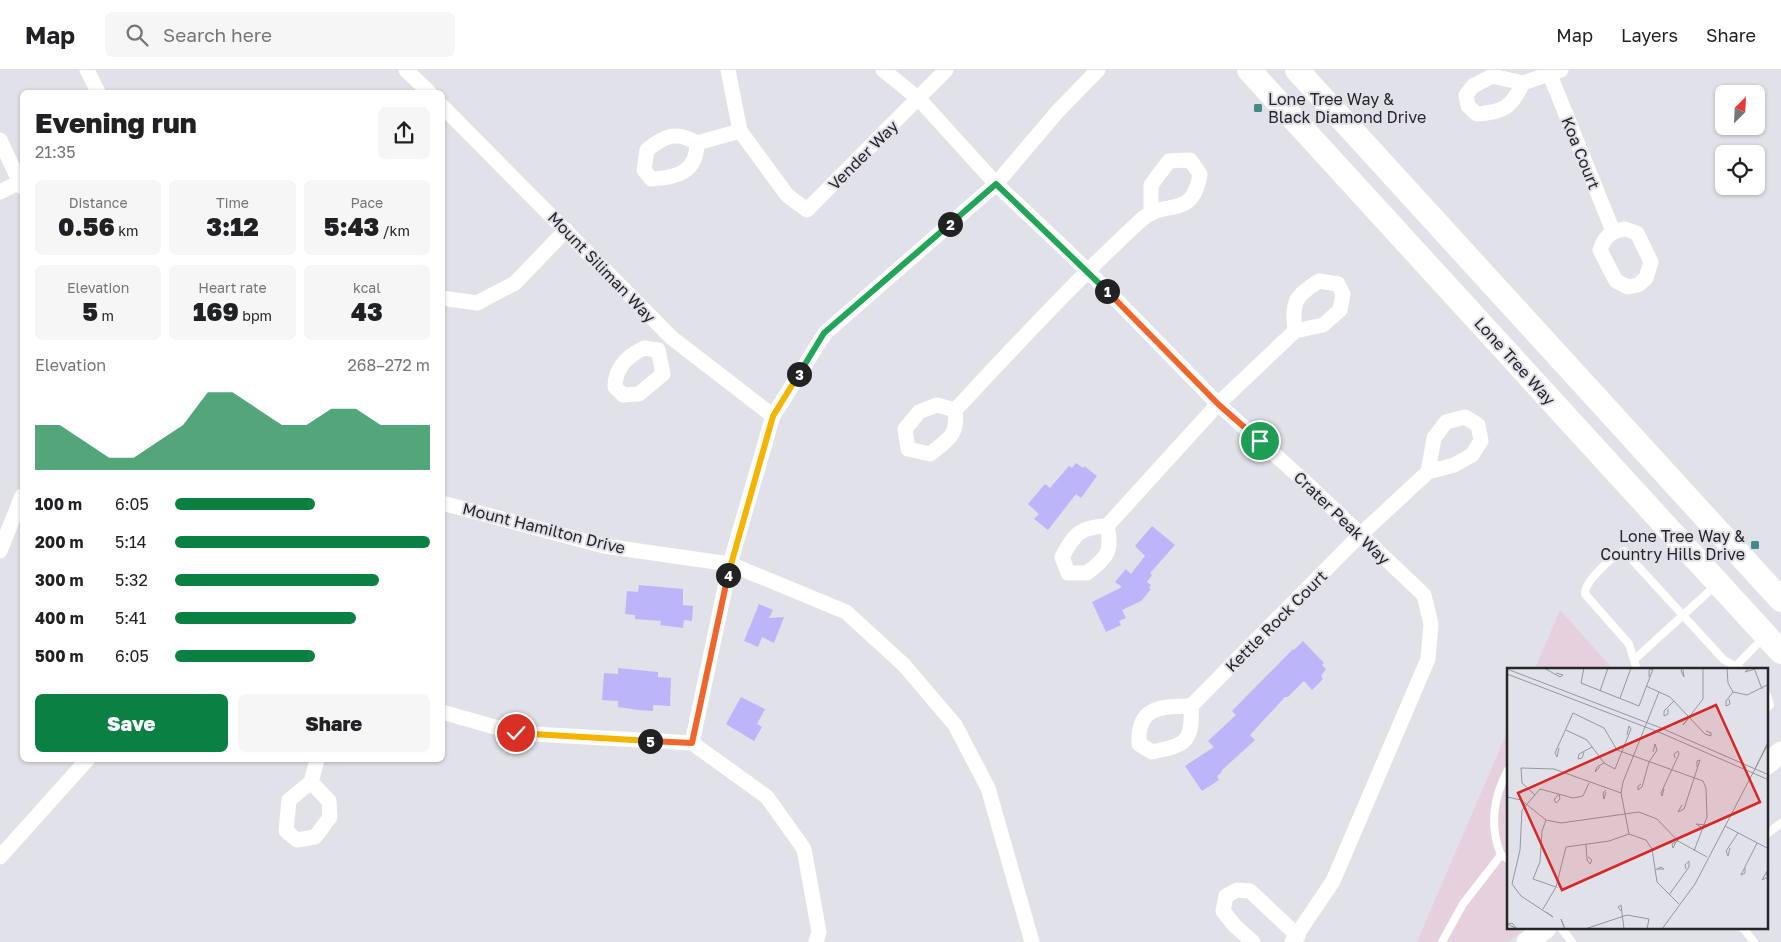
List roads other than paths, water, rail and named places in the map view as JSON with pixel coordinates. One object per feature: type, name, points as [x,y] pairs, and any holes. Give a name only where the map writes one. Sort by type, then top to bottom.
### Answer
[{"type":"main road","name":"Lone Tree Way","points":[[1249,70],[1272,92],[1717,584],[1773,643]]},
{"type":"main road","points":[[1297,70],[1781,600]]},
{"type":"street","points":[[87,70],[97,90]]},
{"type":"street","points":[[406,70],[427,90]]},
{"type":"street","points":[[698,143],[740,131],[728,70]]},
{"type":"street","name":"Crater Peak Way","points":[[883,70],[919,99],[996,184],[1087,270],[1218,404],[1424,595],[1430,624],[1428,658],[1333,881],[1295,939]]},
{"type":"street","name":"Vender Way","points":[[740,131],[787,195],[807,210],[946,70]]},
{"type":"street","points":[[692,743],[730,564],[773,416],[824,333],[996,184],[1058,111],[1098,70]]},
{"type":"street","points":[[1523,83],[1553,72]]},
{"type":"street","name":"Koa Court","points":[[1553,72],[1613,231]]},
{"type":"street","name":"Mount Siliman Way","points":[[445,109],[672,338],[773,416]]},
{"type":"street","points":[[0,140],[20,180]]},
{"type":"street","points":[[0,192],[20,185]]},
{"type":"street","points":[[955,410],[1087,270],[1151,211]]},
{"type":"street","points":[[445,298],[477,303],[515,283],[566,230]]},
{"type":"street","points":[[1107,526],[1218,404],[1295,331]]},
{"type":"street","points":[[658,350],[672,338]]},
{"type":"street","name":"Kettle Rock Court","points":[[1191,706],[1360,535],[1428,472]]},
{"type":"street","points":[[0,551],[20,501]]},
{"type":"street","name":"Mount Hamilton Drive","points":[[445,504],[604,546],[730,564],[846,612],[904,665],[955,725],[988,788],[1032,942]]},
{"type":"street","points":[[445,713],[516,733],[692,743],[767,797],[804,849],[819,932],[816,942]]},
{"type":"street","points":[[1768,763],[1781,752]]},
{"type":"street","points":[[0,857],[85,762]]},
{"type":"street","points":[[311,782],[316,762]]},
{"type":"street","points":[[1253,942],[1235,926],[1223,911],[1226,896],[1237,890],[1250,891],[1295,939]]},
{"type":"street","points":[[1527,942],[1543,930]]},
{"type":"lane","points":[[1637,668],[1629,644],[1585,594],[1587,585],[1616,554],[1624,551],[1724,660],[1737,668],[1773,643]]},
{"type":"lane","points":[[1635,659],[1717,584]]},
{"type":"lane","points":[[1442,942],[1463,904],[1505,857],[1494,838],[1493,818],[1498,795],[1507,772]]},
{"type":"lane","points":[[1768,833],[1781,823]]},
{"type":"lane","points":[[1563,930],[1572,942]]},
{"type":"lane","points":[[1745,930],[1754,942]]},
{"type":"place","name":"Lone Tree Way & Black Diamond Drive","points":[[1258,108]]},
{"type":"place","name":"Lone Tree Way & Country Hills Drive","points":[[1755,545]]}]
